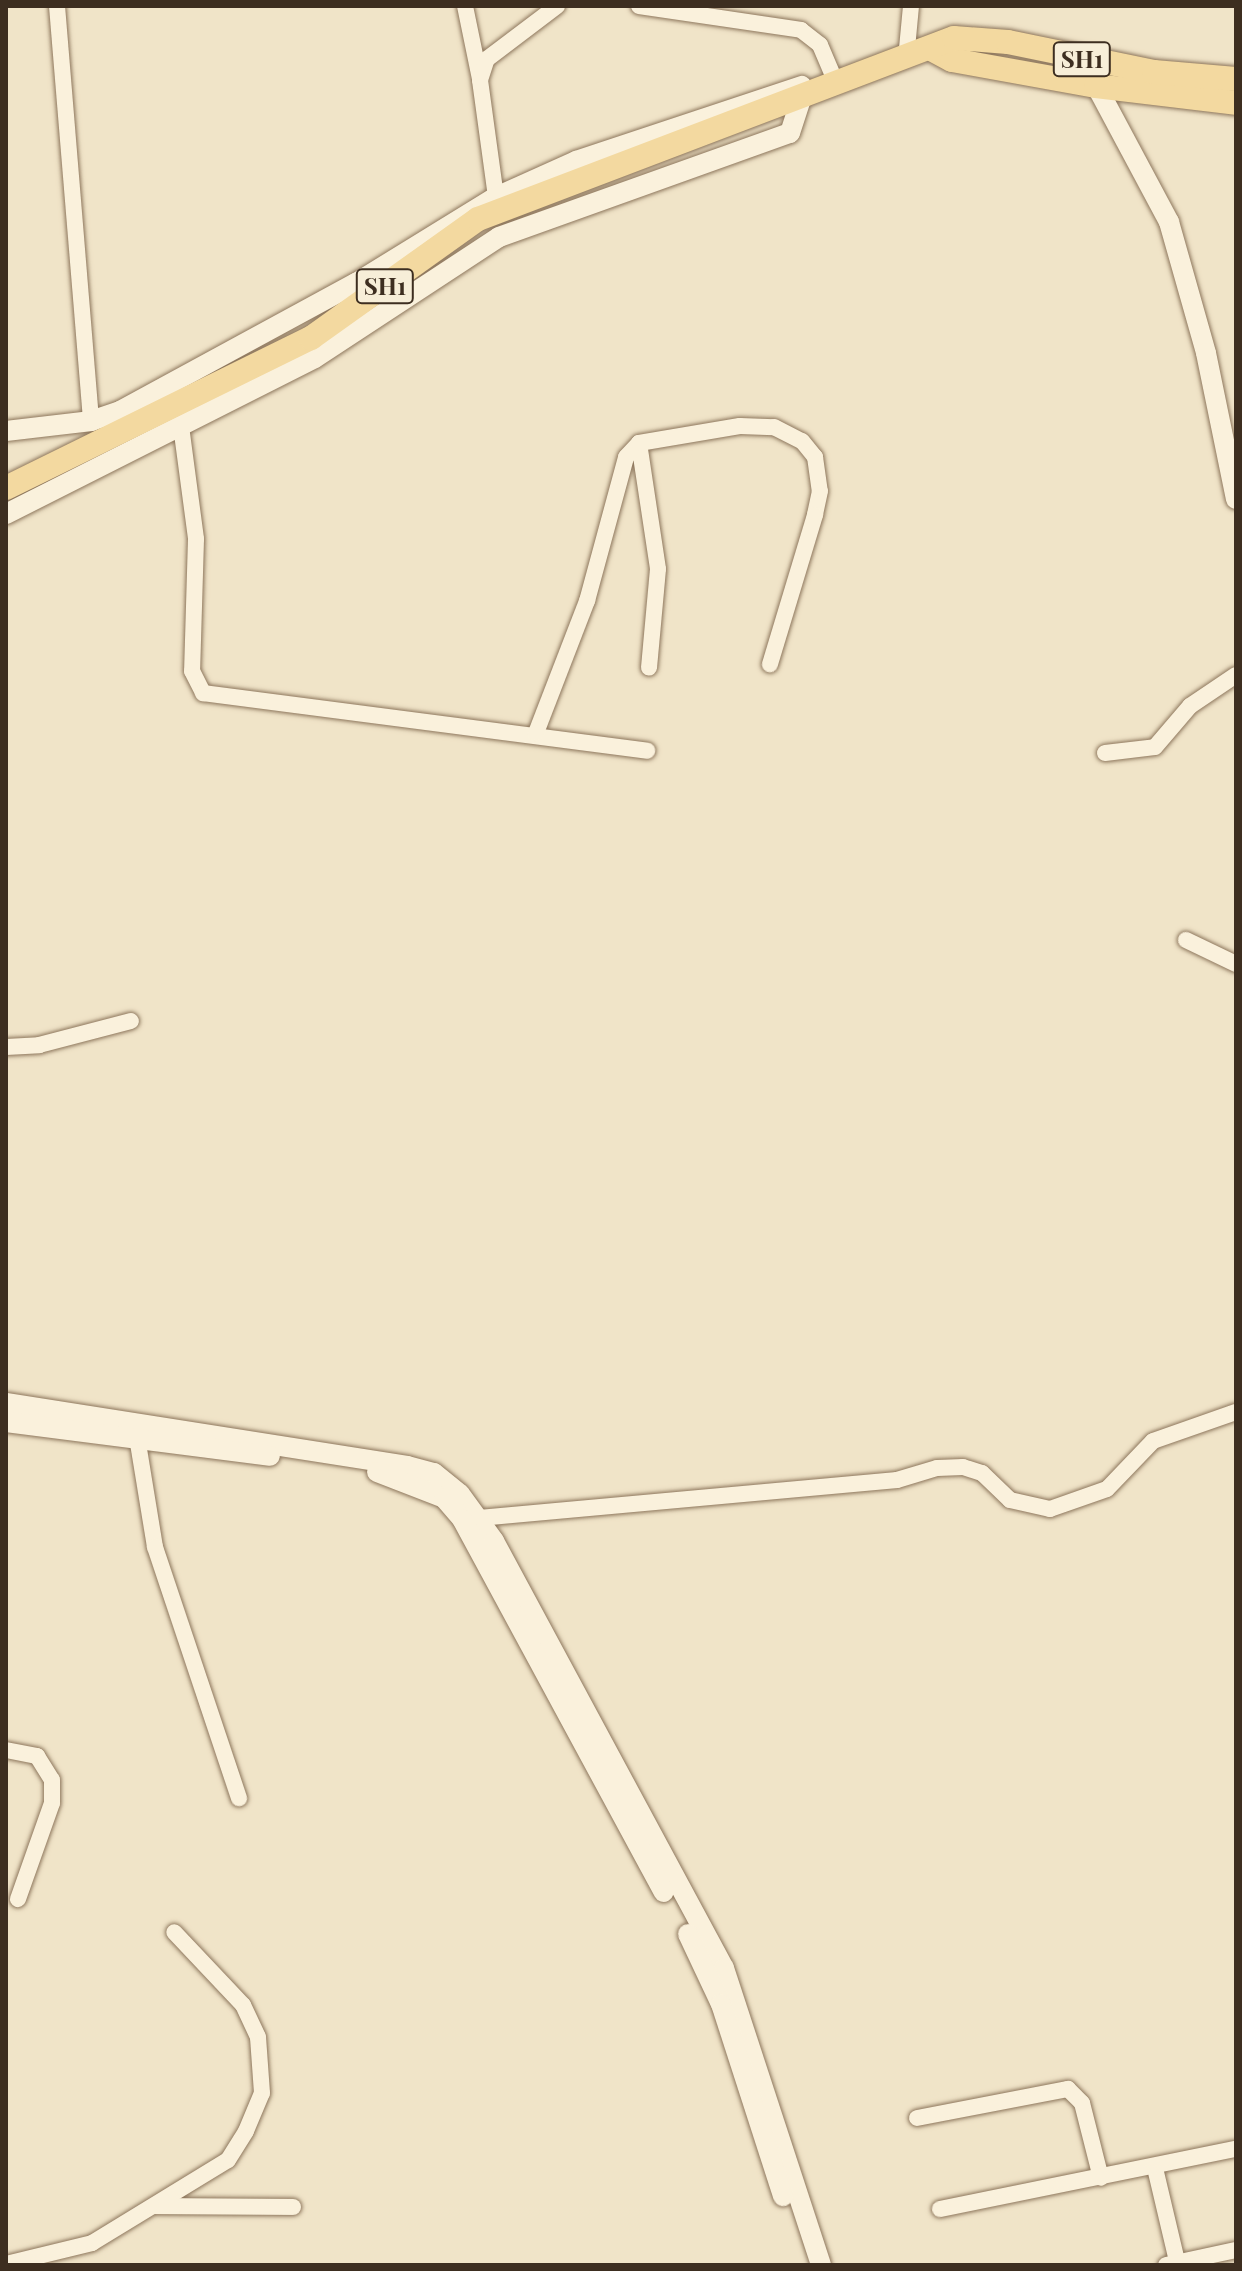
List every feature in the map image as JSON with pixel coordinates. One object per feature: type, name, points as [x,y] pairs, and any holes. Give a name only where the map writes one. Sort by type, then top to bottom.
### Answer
[{"type":"main road","name":"SH1","points":[[6,488],[311,338],[478,219],[801,100],[846,79],[971,36],[1083,60],[1236,79]]},
{"type":"main road","name":"SH1","points":[[933,50],[952,60],[1096,86],[1236,103]]},
{"type":"street","points":[[57,6],[91,421]]},
{"type":"street","points":[[465,6],[480,80],[496,197]]},
{"type":"street","points":[[480,80],[487,59],[502,44],[557,6]]},
{"type":"street","points":[[6,431],[91,421],[174,384],[496,197],[576,161],[793,87],[846,79],[820,45],[801,30],[686,8],[639,6]]},
{"type":"street","points":[[906,59],[911,6]]},
{"type":"street","points":[[1083,60],[1169,222],[1206,353],[1236,499]]},
{"type":"street","points":[[6,514],[315,358],[499,237],[790,133],[801,100]]},
{"type":"street","points":[[181,426],[196,539],[192,671],[203,693],[536,733],[647,751]]},
{"type":"street","points":[[536,733],[587,601],[626,457],[639,443],[740,426],[774,427],[802,441],[815,457],[820,491],[815,515],[770,664]]},
{"type":"street","points":[[639,443],[658,569],[649,668]]},
{"type":"street","points":[[1105,753],[1155,747],[1190,706],[1236,675]]},
{"type":"street","points":[[1186,940],[1236,964]]},
{"type":"street","points":[[6,1047],[39,1045],[131,1021]]},
{"type":"street","points":[[6,1403],[407,1466],[434,1473],[470,1518],[724,1968],[821,2265]]},
{"type":"street","points":[[470,1518],[897,1480],[937,1468],[963,1467],[982,1473],[1010,1500],[1050,1509],[1107,1489],[1153,1441],[1236,1412]]},
{"type":"street","points":[[6,1422],[137,1437],[383,1473],[444,1498],[470,1518],[698,1952],[721,2004],[805,2265]]},
{"type":"street","points":[[137,1437],[155,1547],[239,1798]]},
{"type":"street","points":[[6,1750],[37,1756],[52,1780],[52,1803],[18,1899]]},
{"type":"street","points":[[6,2264],[92,2243],[228,2160],[262,2093],[258,2037],[243,2005],[174,1932]]},
{"type":"street","points":[[917,2118],[1068,2089],[1082,2103],[1101,2178]]},
{"type":"street","points":[[940,2209],[1155,2168],[1236,2149]]},
{"type":"street","points":[[1155,2168],[1174,2264],[1236,2250]]},
{"type":"street","points":[[153,2206],[293,2207]]}]
